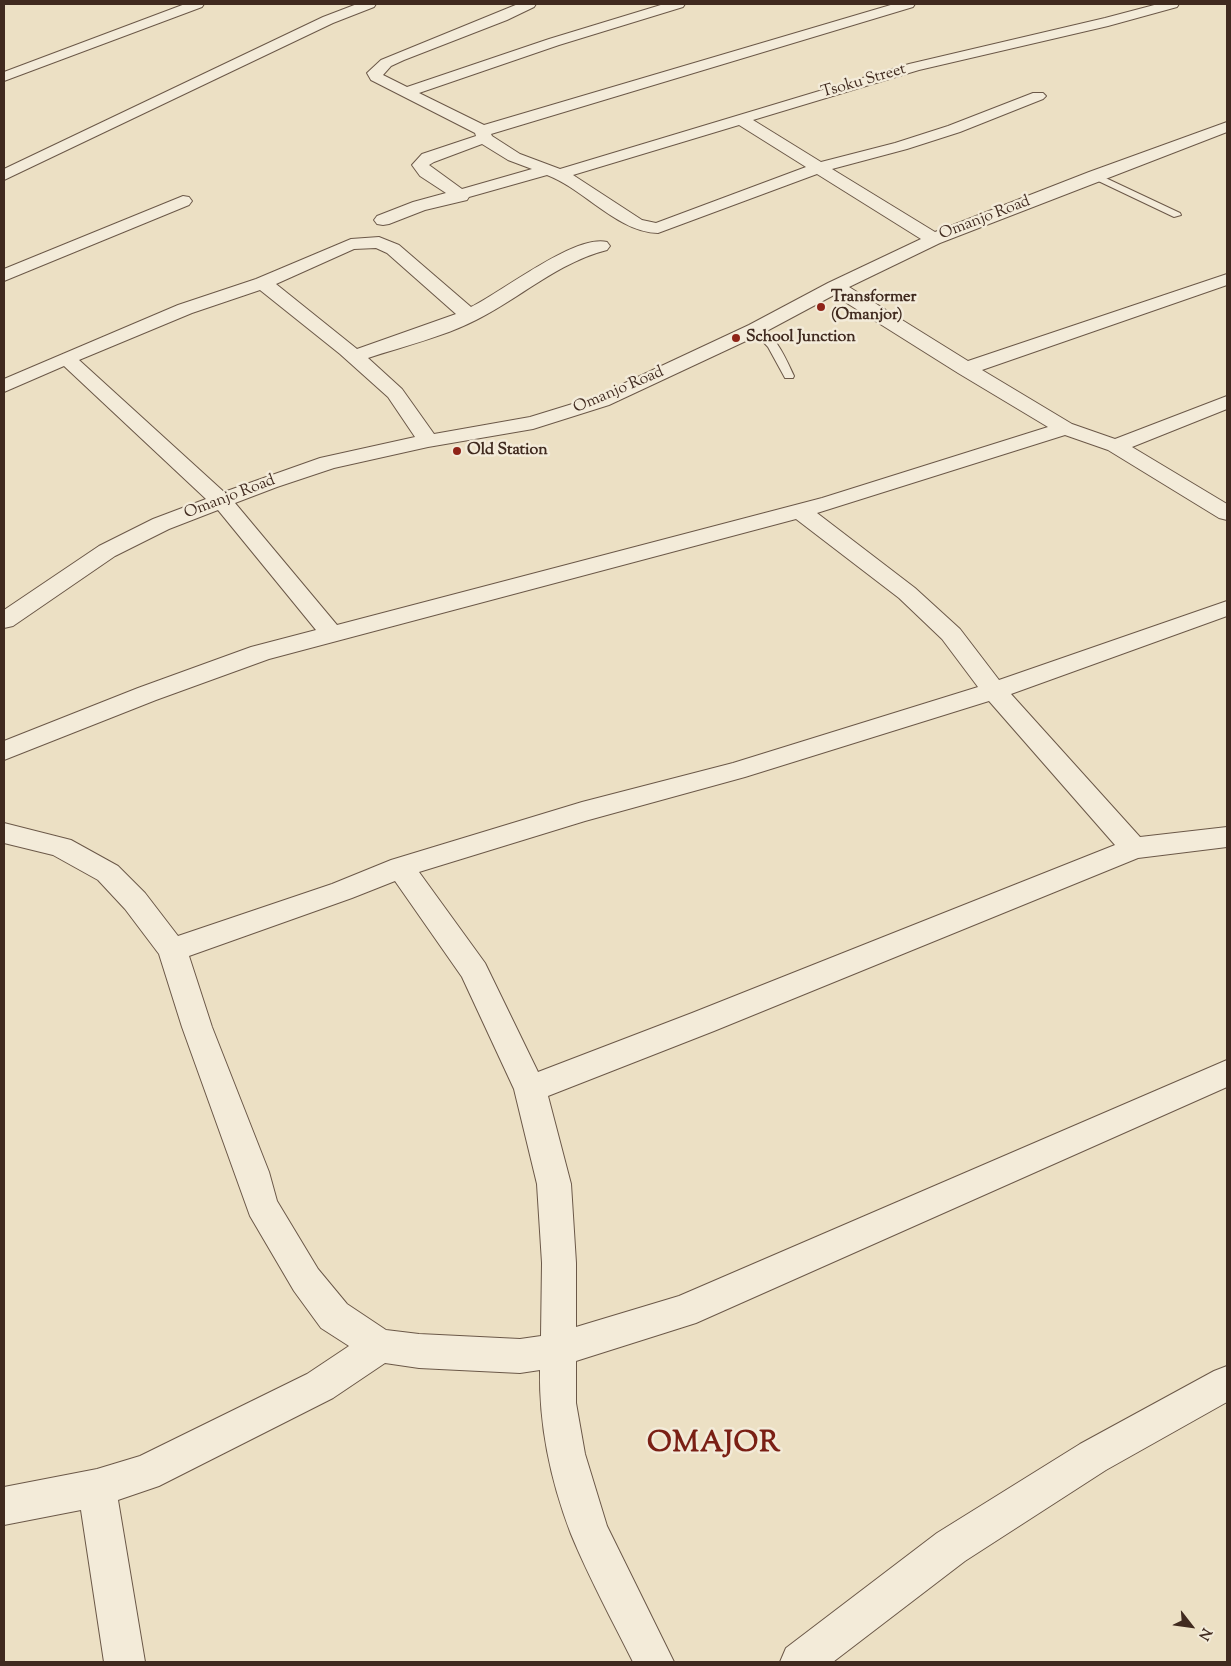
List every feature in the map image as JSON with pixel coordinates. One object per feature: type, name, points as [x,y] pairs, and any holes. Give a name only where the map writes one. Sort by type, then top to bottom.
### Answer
[{"type":"street","points":[[4,77],[197,4]]},
{"type":"street","points":[[4,175],[328,20],[369,4]]},
{"type":"street","points":[[529,4],[502,17],[399,57],[377,69],[376,77],[408,92],[483,134],[514,157],[553,172],[615,209],[636,224],[647,228],[658,228],[820,167],[901,146],[945,132],[1038,96]]},
{"type":"street","points":[[408,92],[554,42],[678,4]]},
{"type":"street","points":[[461,196],[426,172],[420,165],[428,158],[483,134],[908,4]]},
{"type":"street","name":"Tsoku Street","points":[[383,220],[419,206],[553,172],[615,159],[915,67],[1076,30],[1172,4]]},
{"type":"street","points":[[742,120],[934,239]]},
{"type":"street","name":"Omanjo Road","points":[[4,621],[107,551],[161,524],[269,482],[328,463],[428,441],[533,423],[602,401],[756,329],[835,287],[934,239],[1094,176],[1227,127]]},
{"type":"street","points":[[4,276],[182,201]]},
{"type":"street","points":[[4,386],[66,358],[220,296],[263,283],[351,244],[379,242],[393,250],[470,316]]},
{"type":"street","points":[[353,357],[470,316],[523,287],[576,252],[601,246]]},
{"type":"street","points":[[965,369],[1227,279]]},
{"type":"street","points":[[263,283],[395,393],[428,441]]},
{"type":"street","points":[[835,287],[946,355],[965,369],[1065,428],[1115,446],[1227,513]]},
{"type":"street","points":[[66,358],[222,501],[331,633]]},
{"type":"street","points":[[1115,446],[1227,402]]},
{"type":"street","points":[[4,751],[147,694],[260,653],[800,511],[1065,428]]},
{"type":"street","points":[[800,511],[856,552],[907,593],[951,634],[994,691],[1134,848]]},
{"type":"street","points":[[172,950],[342,891],[401,867],[582,812],[746,768],[994,691],[1227,608]]},
{"type":"street","points":[[4,833],[61,847],[108,873],[135,901],[172,950],[197,1027],[252,1172],[262,1206],[306,1280],[334,1316],[380,1346],[419,1351],[520,1356],[557,1350],[684,1311],[1227,1073]]},
{"type":"street","points":[[530,1089],[712,1018],[1134,848],[1227,838]]},
{"type":"street","points":[[401,867],[474,971],[530,1089],[554,1184],[559,1263],[558,1404],[566,1454],[590,1532],[654,1662]]},
{"type":"street","points":[[4,1506],[97,1488],[146,1473],[320,1386],[380,1346]]},
{"type":"street","points":[[800,1662],[951,1547],[1093,1457],[1227,1383]]},
{"type":"street","points":[[97,1488],[124,1662]]},
{"type":"lane","points":[[1094,176],[1177,215]]},
{"type":"lane","points":[[756,329],[768,338],[776,348],[789,376]]},
{"type":"place","name":"Transformer (Omanjor)","points":[[821,307]]},
{"type":"place","name":"School Junction","points":[[736,338]]},
{"type":"place","name":"Old Station","points":[[457,451]]},
{"type":"district","name":"OMAJOR","points":[[714,1446]]}]
